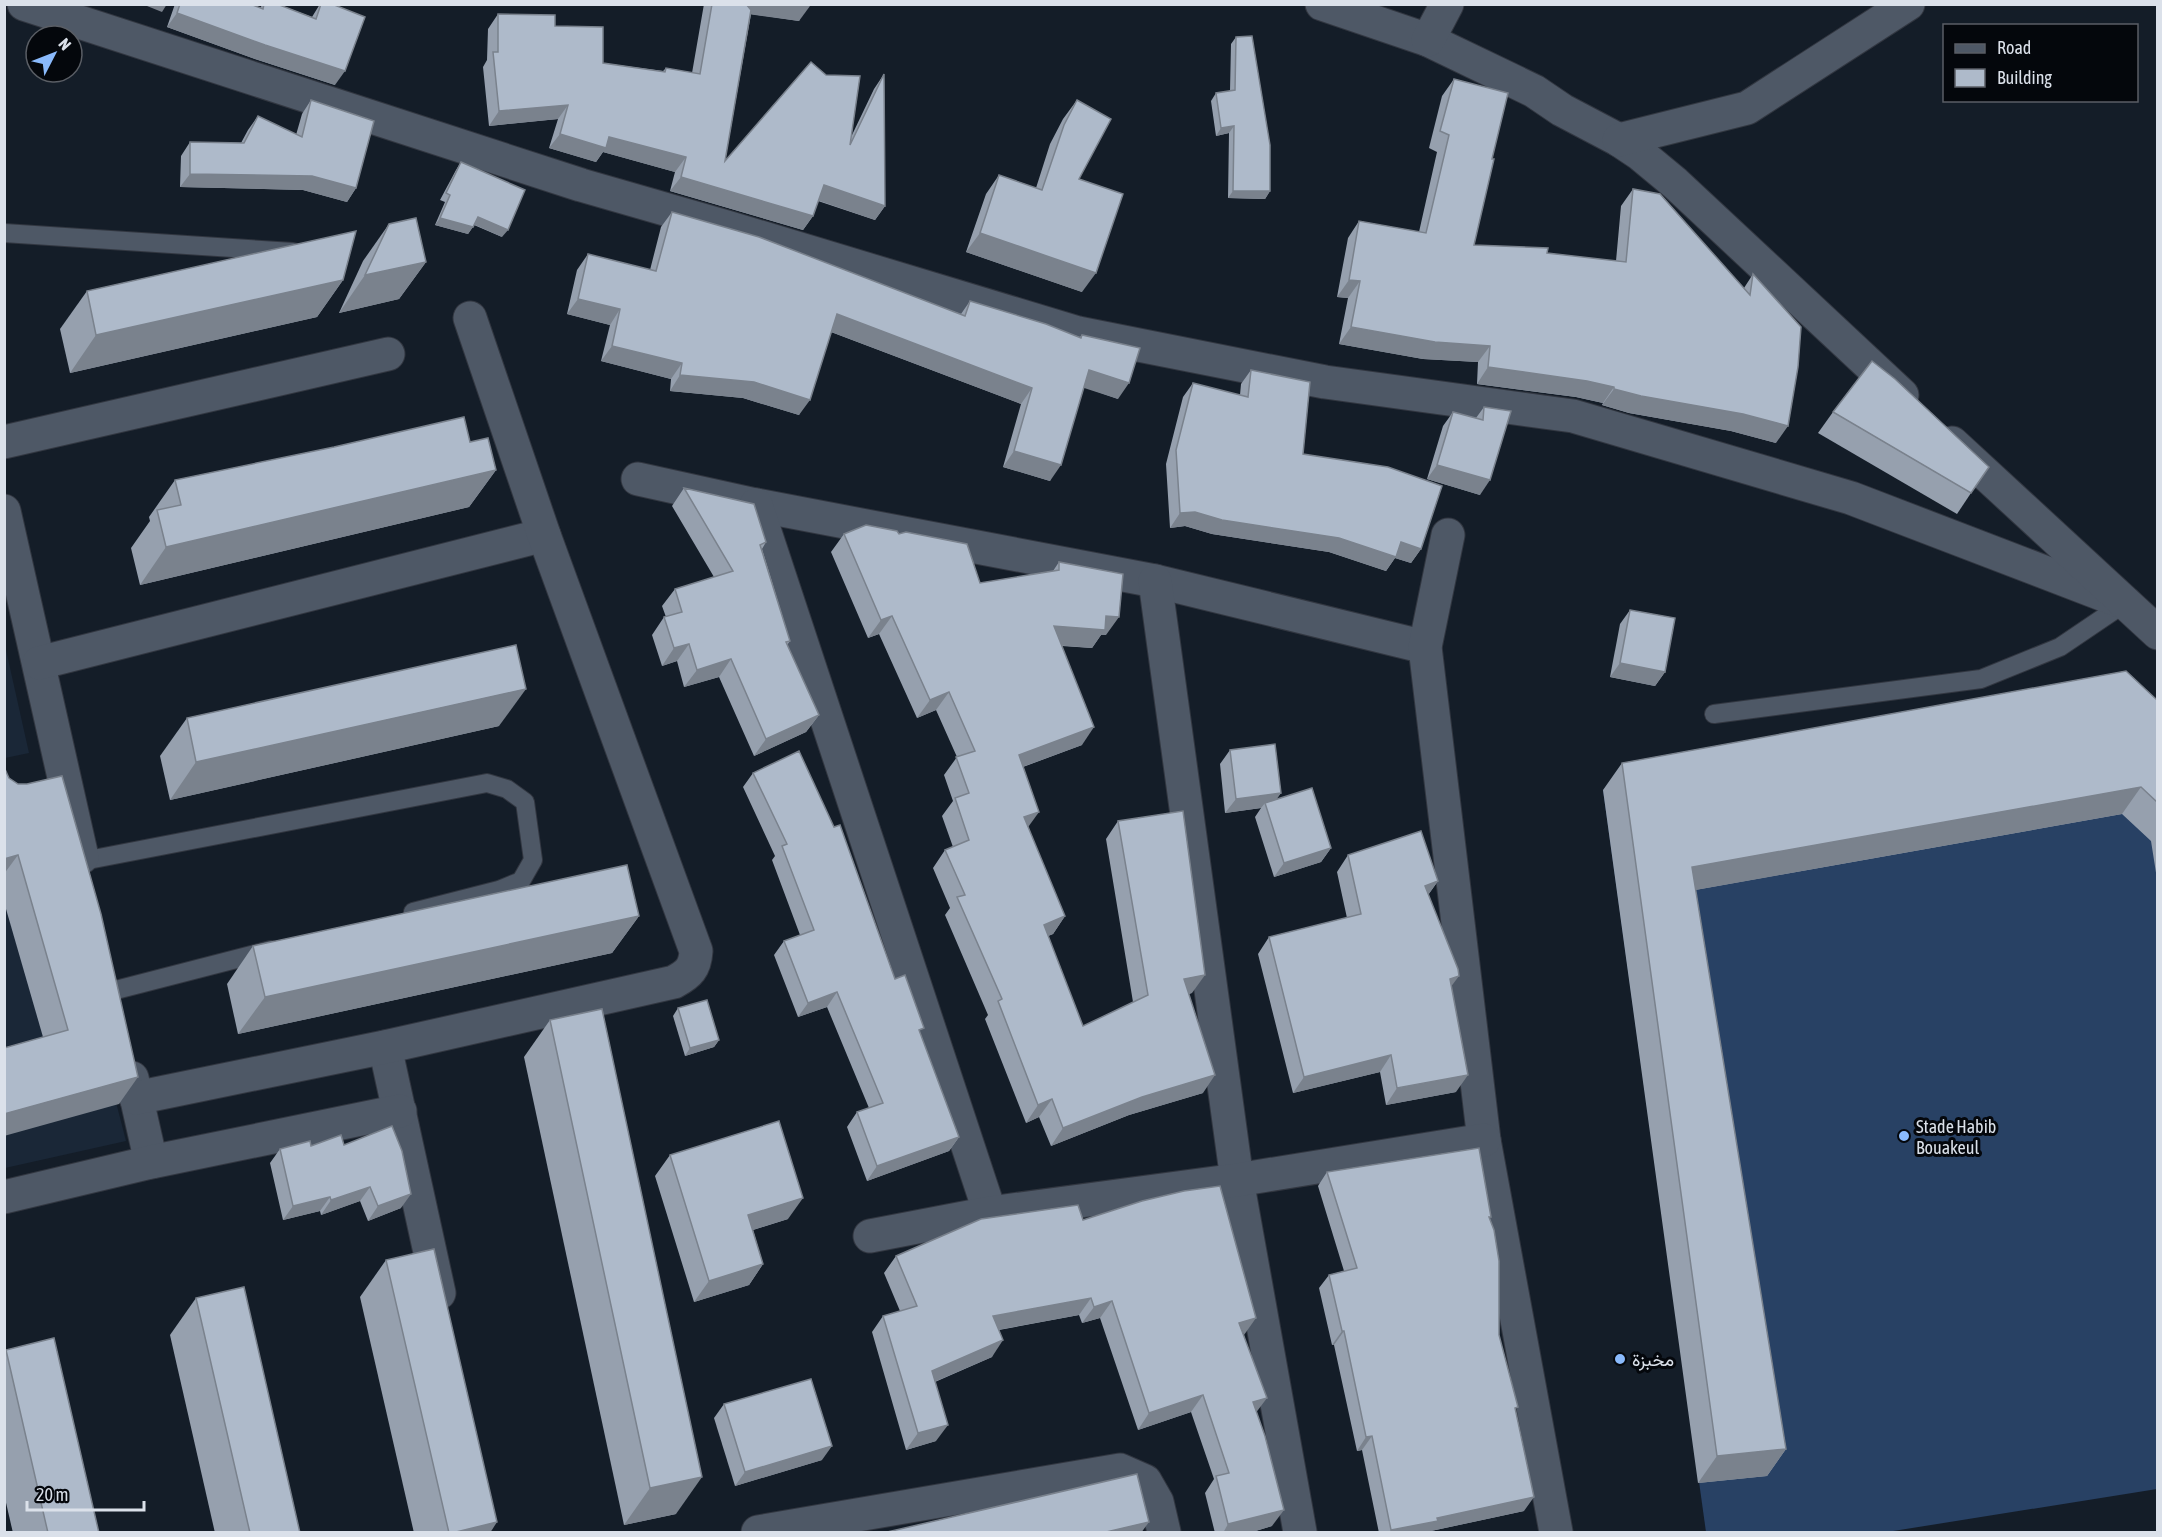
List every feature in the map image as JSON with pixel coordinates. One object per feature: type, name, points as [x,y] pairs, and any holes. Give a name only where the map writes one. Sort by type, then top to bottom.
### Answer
[{"type":"street","points":[[24,4],[581,185],[1078,333],[1325,382],[1573,416],[1851,498],[2125,603]]},
{"type":"street","points":[[1322,4],[1428,40],[1534,91],[1562,110],[1603,130],[1640,154],[1675,183],[2157,633]]},
{"type":"street","points":[[1428,40],[1447,4]]},
{"type":"street","points":[[1619,140],[1746,108],[1908,4]]},
{"type":"street","points":[[136,1098],[385,1047],[675,982],[687,975],[695,964],[696,951],[544,535],[470,318]]},
{"type":"street","points":[[4,442],[388,354]]},
{"type":"street","points":[[638,479],[756,505],[1155,581],[1425,647]]},
{"type":"street","points":[[756,505],[990,1213]]},
{"type":"street","points":[[4,511],[39,663],[49,782],[83,861],[90,893]]},
{"type":"street","points":[[39,663],[544,535]]},
{"type":"street","points":[[1449,535],[1425,647],[1484,1140],[1556,1533]]},
{"type":"street","points":[[1155,581],[1237,1180],[1300,1533]]},
{"type":"street","points":[[105,958],[151,1162]]},
{"type":"street","points":[[385,1047],[446,1327]]},
{"type":"street","points":[[4,1197],[151,1162],[400,1111]]},
{"type":"street","points":[[870,1236],[990,1213],[1237,1180],[1484,1140]]},
{"type":"street","points":[[758,1533],[1120,1470],[1144,1481],[1157,1502],[1164,1533]]},
{"type":"lane","points":[[4,233],[297,252]]},
{"type":"lane","points":[[1714,714],[1981,679],[2060,647],[2125,603]]},
{"type":"lane","points":[[83,861],[487,783],[507,789],[525,802],[533,860],[521,881],[500,890],[397,917]]},
{"type":"lane","points":[[112,991],[283,946]]},
{"type":"shaded area","points":[[4,641],[29,753],[5,758],[4,758]]},
{"type":"shaded area","name":"Stade Habib Bouakeul","points":[[2107,698],[2157,745],[2157,1489],[1887,1532],[1706,1532],[1603,790]]},
{"type":"shaded area","points":[[40,808],[126,1141],[5,1168],[4,816]]},
{"type":"building","points":[[180,4],[250,4],[263,9],[264,4],[277,4],[316,19],[321,4],[332,4],[365,17],[345,71],[177,13]]},
{"type":"building","points":[[712,4],[746,4],[751,10],[725,161],[811,62],[826,75],[860,76],[850,145],[884,74],[885,206],[824,185],[813,216],[681,177],[686,157],[609,137],[606,148],[560,134],[568,105],[499,111],[493,52],[498,52],[498,14],[555,15],[555,26],[603,27],[603,63],[665,72],[666,68],[700,74]]},
{"type":"building","points":[[1252,36],[1270,145],[1270,191],[1233,191],[1234,126],[1221,128],[1216,93],[1235,90],[1236,37]]},
{"type":"building","points":[[1454,79],[1508,93],[1474,245],[1548,248],[1547,253],[1626,262],[1633,189],[1660,194],[1750,295],[1753,274],[1801,327],[1798,367],[1788,426],[1743,414],[1641,396],[1587,381],[1488,367],[1490,346],[1435,342],[1351,327],[1360,281],[1349,280],[1359,221],[1426,233],[1449,135],[1440,131]]},
{"type":"building","points":[[311,100],[374,121],[356,188],[312,176],[190,174],[190,142],[244,143],[258,116],[302,137]]},
{"type":"building","points":[[1077,100],[1111,119],[1079,179],[1123,194],[1096,273],[980,233],[999,175],[1042,190],[1064,125]]},
{"type":"building","points":[[461,162],[525,190],[508,230],[478,217],[473,227],[440,218],[450,195],[446,193]]},
{"type":"building","points":[[672,212],[759,237],[965,316],[970,301],[1046,324],[1081,338],[1082,335],[1140,348],[1129,383],[1089,370],[1061,465],[1014,451],[1032,388],[837,314],[810,400],[754,382],[680,375],[682,363],[612,346],[620,309],[578,299],[588,254],[656,271]]},
{"type":"building","points":[[416,218],[426,262],[365,275],[389,224]]},
{"type":"building","points":[[356,231],[343,280],[96,335],[87,291]]},
{"type":"building","points":[[1872,361],[1895,379],[1989,467],[1971,493],[1833,412]]},
{"type":"building","points":[[1251,370],[1310,382],[1303,454],[1388,467],[1442,486],[1421,549],[1401,542],[1396,557],[1339,538],[1222,520],[1195,512],[1180,513],[1176,450],[1193,383],[1248,397]]},
{"type":"building","points":[[1484,407],[1511,411],[1490,480],[1437,465],[1453,412],[1483,420]]},
{"type":"building","points":[[464,417],[470,442],[488,438],[496,470],[166,547],[157,510],[181,505],[175,480]]},
{"type":"building","points":[[684,488],[754,504],[766,542],[760,545],[790,641],[786,642],[819,715],[766,739],[731,659],[697,670],[689,644],[674,648],[664,617],[682,612],[675,589],[733,571]]},
{"type":"building","points":[[866,525],[897,531],[899,534],[906,532],[967,544],[980,583],[1059,570],[1059,562],[1123,574],[1119,617],[1106,616],[1105,630],[1054,626],[1094,727],[1019,755],[1039,812],[1024,817],[1065,916],[1044,925],[1083,1026],[1148,995],[1118,821],[1183,811],[1205,975],[1184,979],[1215,1075],[1142,1097],[1063,1128],[1052,1099],[1038,1105],[998,1001],[1002,999],[957,897],[965,895],[945,850],[969,840],[955,798],[969,793],[956,757],[975,751],[949,692],[930,700],[892,616],[881,620],[844,534]]},
{"type":"building","points":[[1630,610],[1675,618],[1665,672],[1620,663]]},
{"type":"building","points":[[516,645],[526,689],[196,762],[187,718]]},
{"type":"building","points":[[2126,671],[2157,700],[2157,802],[2141,787],[1692,867],[1786,1449],[1717,1456],[1622,763]]},
{"type":"building","points":[[1275,744],[1281,793],[1236,799],[1230,750]]},
{"type":"building","points":[[799,751],[834,827],[840,825],[895,979],[905,975],[924,1028],[919,1030],[959,1137],[877,1166],[857,1112],[883,1103],[837,992],[808,1003],[784,941],[814,930],[782,846],[787,844],[753,773]]},
{"type":"building","points":[[4,767],[9,778],[18,784],[62,776],[101,914],[138,1077],[4,1114],[4,1048],[68,1030],[18,855],[4,859]]},
{"type":"building","points":[[1312,788],[1331,848],[1284,863],[1265,803]]},
{"type":"building","points":[[1421,831],[1438,881],[1425,886],[1458,969],[1459,976],[1450,979],[1468,1075],[1397,1088],[1391,1055],[1304,1077],[1269,937],[1361,914],[1348,855]]},
{"type":"building","points":[[627,865],[639,916],[265,997],[253,946]]},
{"type":"building","points":[[707,1000],[719,1040],[690,1048],[678,1008]]},
{"type":"building","points":[[602,1009],[702,1477],[650,1488],[550,1020]]},
{"type":"building","points":[[779,1121],[803,1198],[748,1215],[763,1264],[709,1281],[670,1155]]},
{"type":"building","points":[[392,1126],[402,1151],[411,1194],[378,1206],[370,1187],[331,1200],[330,1197],[293,1206],[280,1149],[310,1141],[311,1146],[341,1135],[344,1145]]},
{"type":"building","points":[[1479,1148],[1491,1217],[1489,1217],[1494,1230],[1499,1261],[1499,1335],[1518,1407],[1515,1408],[1534,1497],[1391,1530],[1372,1436],[1366,1437],[1344,1331],[1342,1331],[1329,1275],[1357,1268],[1327,1172]]},
{"type":"building","points":[[1220,1186],[1256,1318],[1239,1323],[1267,1398],[1253,1402],[1265,1436],[1284,1510],[1228,1524],[1216,1476],[1229,1473],[1203,1395],[1149,1413],[1112,1301],[1094,1307],[1091,1298],[993,1316],[1003,1340],[932,1371],[948,1425],[918,1433],[883,1316],[917,1306],[896,1256],[981,1219],[1078,1205],[1083,1220],[1142,1201],[1184,1191]]},
{"type":"building","points":[[434,1249],[497,1522],[452,1533],[449,1533],[386,1260]]},
{"type":"building","points":[[244,1287],[300,1533],[250,1533],[196,1298]]},
{"type":"building","points":[[54,1338],[99,1533],[48,1533],[6,1350]]},
{"type":"building","points":[[811,1379],[832,1446],[745,1472],[724,1404]]},
{"type":"building","points":[[1137,1474],[1149,1522],[1102,1533],[883,1533]]},
{"type":"place","name":"Stade Habib Bouakeul","points":[[1904,1136]]},
{"type":"place","name":"مخبزة","points":[[1620,1359]]}]
